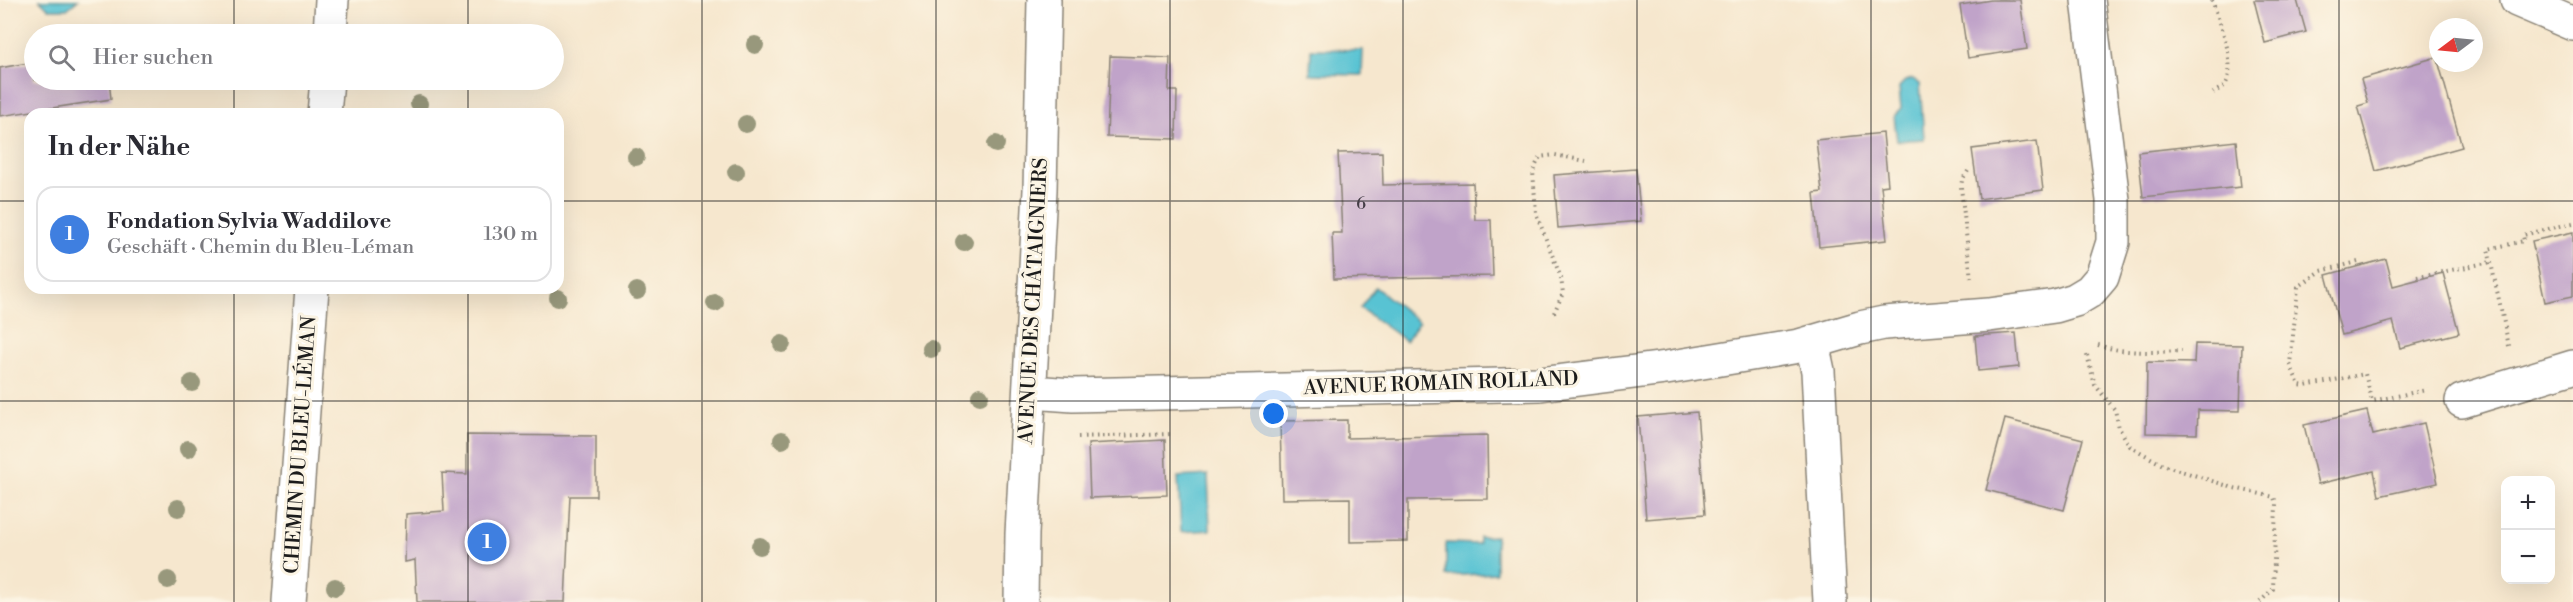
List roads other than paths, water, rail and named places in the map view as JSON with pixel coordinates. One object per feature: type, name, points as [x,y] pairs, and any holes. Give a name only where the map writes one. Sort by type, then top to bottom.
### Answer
[{"type":"street","points":[[331,24],[332,0]]},
{"type":"street","name":"AVENUE DES CHÂTAIGNIERS","points":[[1021,602],[1040,190],[1044,0]]},
{"type":"street","name":"AVENUE ROMAIN ROLLAND","points":[[1031,392],[1085,394],[1540,384],[1666,368],[1812,343],[1884,323],[1976,316],[2064,304],[2090,291],[2107,268],[2113,242],[2113,200],[2088,0]]},
{"type":"street","points":[[2517,0],[2573,24]]},
{"type":"street","points":[[325,108],[326,90]]},
{"type":"street","name":"CHEMIN DU BLEU-LÉMAN","points":[[289,602],[312,294]]},
{"type":"street","points":[[1812,343],[1818,371],[1830,602]]},
{"type":"street","points":[[2462,401],[2573,367]]},
{"type":"water","points":[[40,0],[78,0],[67,9],[49,9]]},
{"type":"water","points":[[1311,49],[1363,50],[1362,75],[1310,74]]},
{"type":"water","points":[[1913,79],[1920,84],[1924,139],[1897,141],[1894,116],[1901,109],[1899,87],[1905,81]]},
{"type":"water","points":[[1375,287],[1419,322],[1406,341],[1360,308]]},
{"type":"water","points":[[1208,475],[1210,530],[1181,532],[1178,477]]},
{"type":"water","points":[[1496,536],[1496,573],[1446,576],[1446,543],[1479,544],[1479,537]]},
{"type":"place","name":"Fondation Sylvia Waddilove","points":[[487,542]]}]
